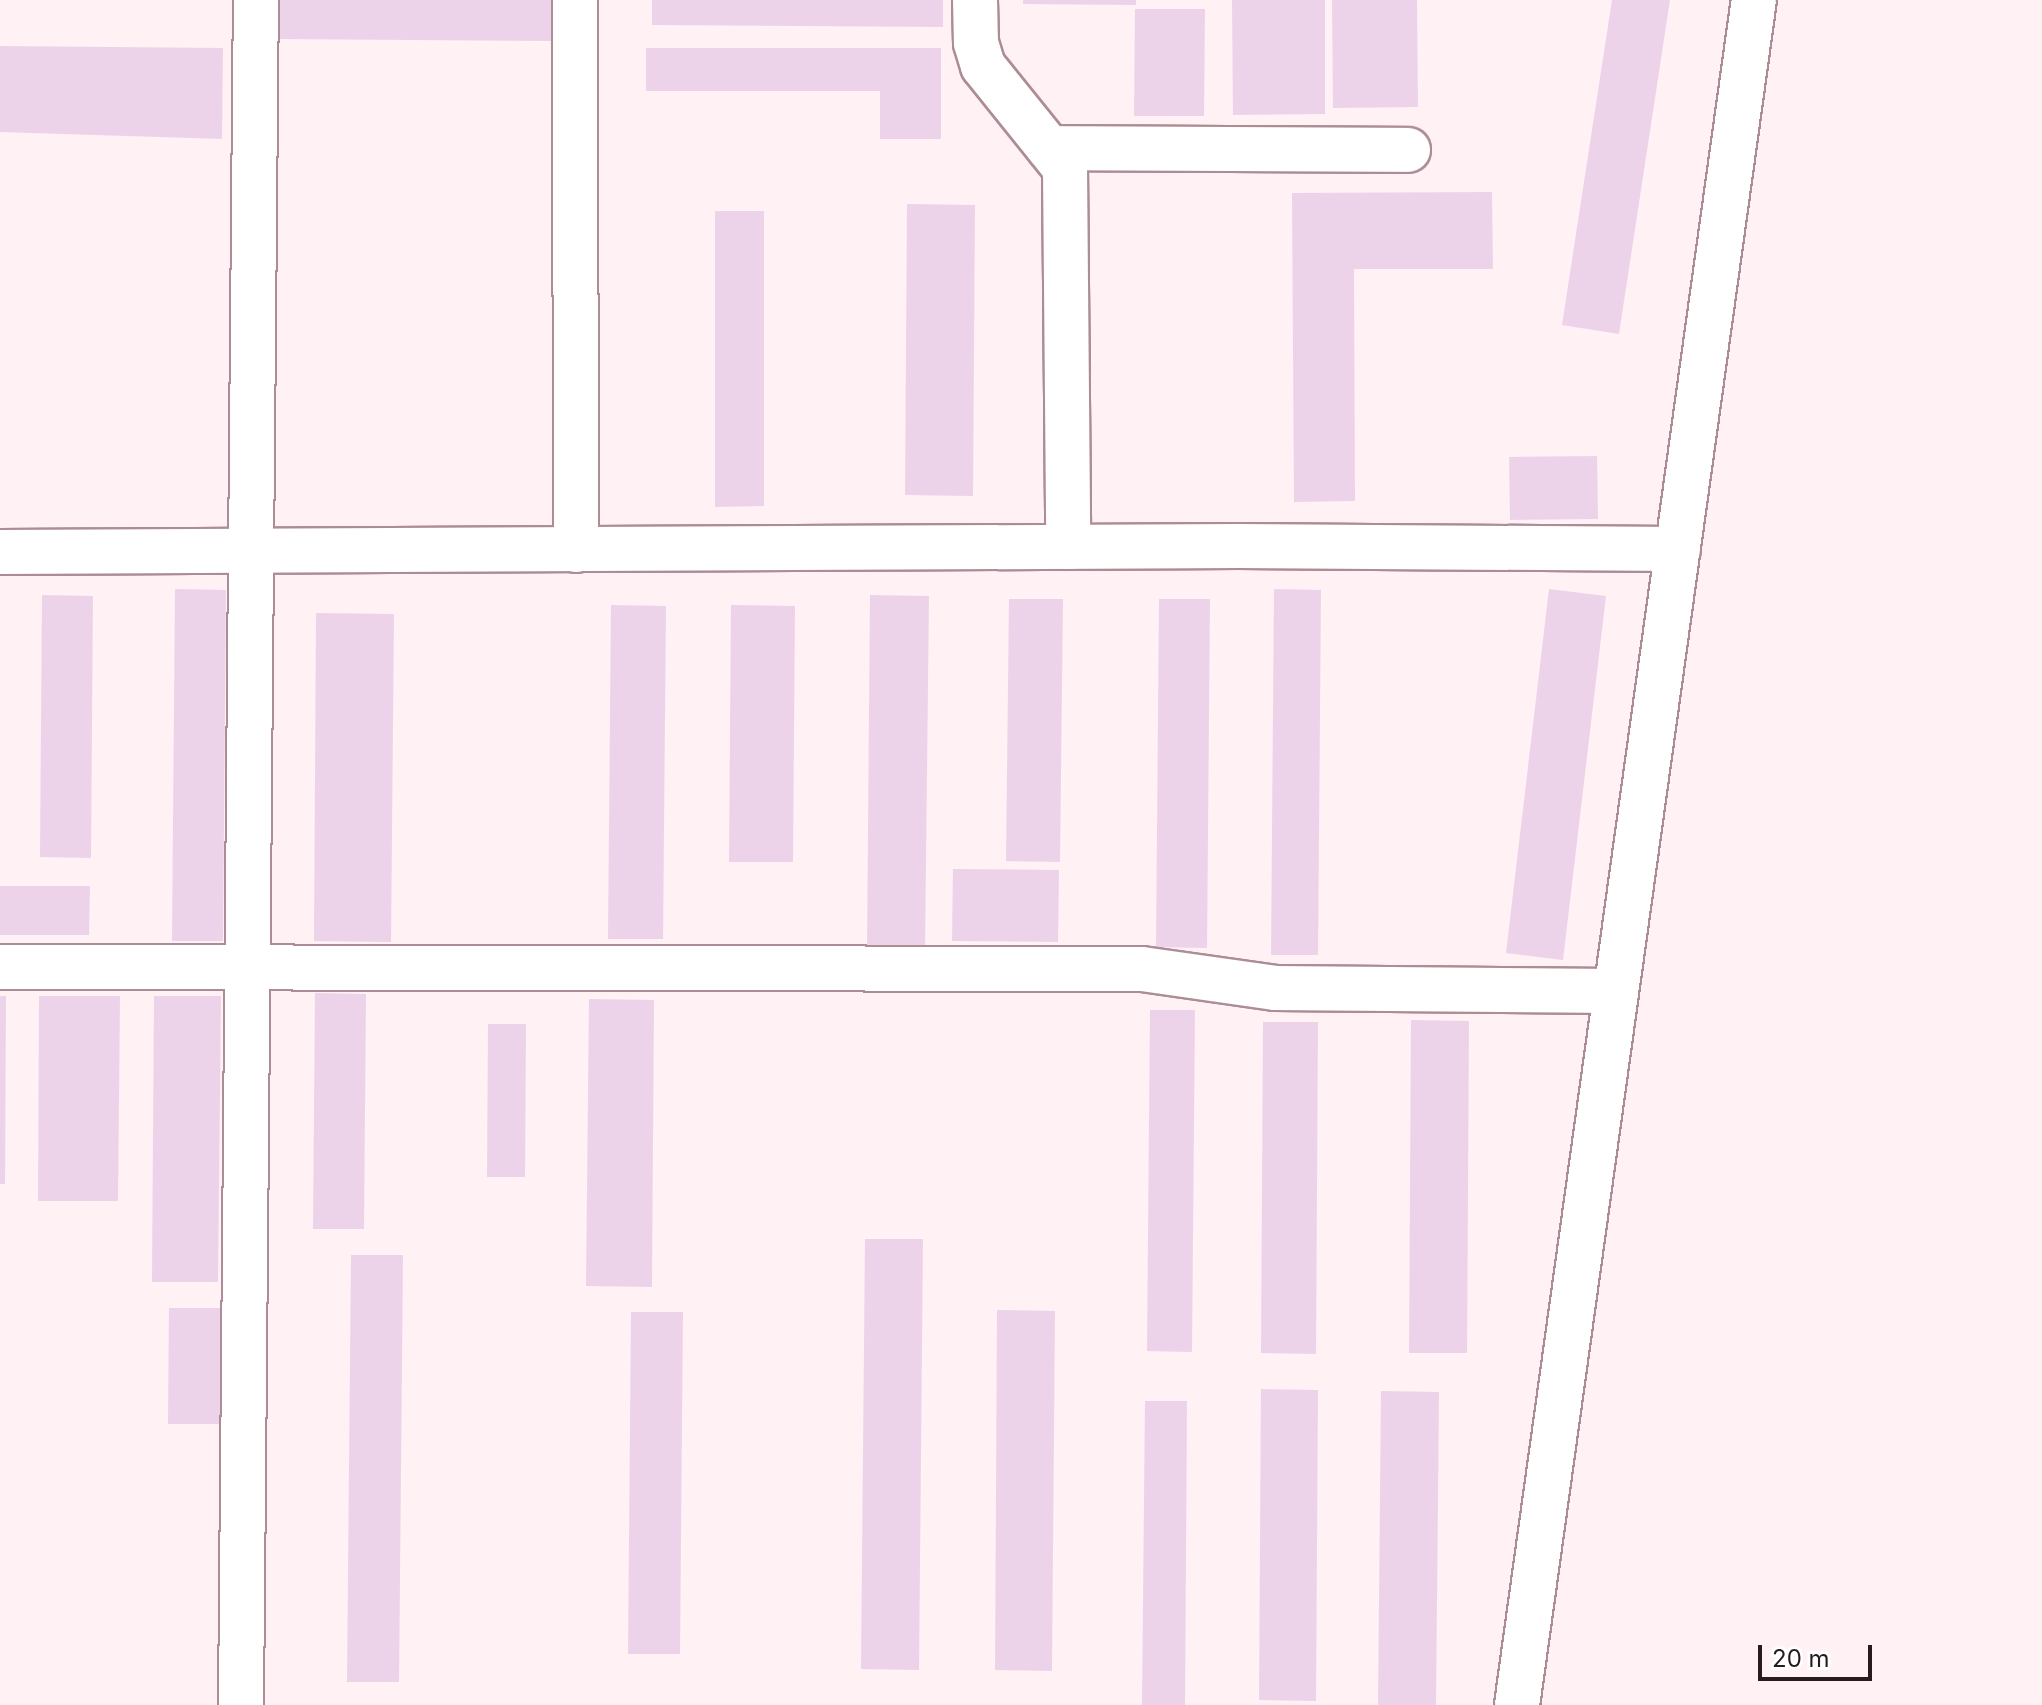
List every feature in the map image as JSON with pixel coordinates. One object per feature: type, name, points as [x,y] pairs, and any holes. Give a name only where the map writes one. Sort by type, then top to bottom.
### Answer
[{"type":"street","points":[[241,1705],[256,0]]},
{"type":"street","points":[[575,0],[576,550]]},
{"type":"street","points":[[975,0],[976,43],[983,66],[1065,168],[1068,547]]},
{"type":"street","points":[[1517,1705],[1754,0]]},
{"type":"street","points":[[1049,148],[1408,150]]},
{"type":"street","points":[[0,552],[1068,547],[1678,549]]},
{"type":"street","points":[[0,967],[1142,969],[1275,988],[1616,991]]},
{"type":"building","points":[[279,0],[555,0],[555,41],[279,39]]},
{"type":"building","points":[[652,0],[943,0],[943,27],[652,25]]},
{"type":"building","points":[[1023,0],[1136,0],[1136,5],[1023,4]]},
{"type":"building","points":[[1232,0],[1325,0],[1325,114],[1233,115]]},
{"type":"building","points":[[1332,0],[1417,0],[1418,107],[1333,108]]},
{"type":"building","points":[[1612,0],[1670,0],[1619,334],[1562,325]]},
{"type":"building","points":[[1135,9],[1205,9],[1204,116],[1134,116]]},
{"type":"building","points":[[0,46],[223,48],[222,139],[0,132]]},
{"type":"building","points":[[646,48],[941,48],[941,139],[880,139],[880,91],[646,91]]},
{"type":"building","points":[[1492,192],[1493,269],[1354,269],[1355,501],[1294,502],[1292,193]]},
{"type":"building","points":[[907,204],[975,205],[973,496],[905,495]]},
{"type":"building","points":[[715,211],[764,211],[764,506],[715,507]]},
{"type":"building","points":[[1597,456],[1598,519],[1510,520],[1509,457]]},
{"type":"building","points":[[175,589],[226,590],[223,941],[172,941]]},
{"type":"building","points":[[1274,589],[1321,590],[1318,955],[1271,955]]},
{"type":"building","points":[[1549,589],[1606,596],[1563,960],[1506,953]]},
{"type":"building","points":[[42,595],[93,596],[91,858],[40,857]]},
{"type":"building","points":[[870,595],[929,596],[925,948],[867,947]]},
{"type":"building","points":[[1009,599],[1063,599],[1060,862],[1006,861]]},
{"type":"building","points":[[1159,599],[1210,599],[1207,948],[1156,947]]},
{"type":"building","points":[[611,605],[666,606],[663,939],[608,939]]},
{"type":"building","points":[[731,605],[795,606],[793,862],[729,862]]},
{"type":"building","points":[[316,613],[394,614],[391,942],[314,941]]},
{"type":"building","points":[[953,869],[1059,870],[1058,942],[952,941]]},
{"type":"building","points":[[0,886],[90,886],[89,935],[0,935]]},
{"type":"building","points":[[315,993],[366,994],[364,1229],[313,1229]]},
{"type":"building","points":[[0,996],[6,996],[5,1184],[0,1184]]},
{"type":"building","points":[[39,996],[120,996],[118,1201],[38,1201]]},
{"type":"building","points":[[154,996],[221,996],[218,1282],[152,1282]]},
{"type":"building","points":[[589,999],[654,1000],[652,1287],[586,1286]]},
{"type":"building","points":[[1150,1010],[1195,1010],[1192,1352],[1147,1351]]},
{"type":"building","points":[[1411,1020],[1469,1021],[1467,1353],[1409,1353]]},
{"type":"building","points":[[1263,1022],[1318,1022],[1316,1354],[1261,1353]]},
{"type":"building","points":[[488,1024],[526,1024],[525,1177],[487,1177]]},
{"type":"building","points":[[865,1239],[923,1239],[919,1670],[861,1669]]},
{"type":"building","points":[[351,1255],[403,1255],[399,1682],[347,1682]]},
{"type":"building","points":[[169,1308],[230,1308],[230,1424],[168,1424]]},
{"type":"building","points":[[997,1310],[1055,1311],[1052,1671],[995,1670]]},
{"type":"building","points":[[631,1312],[683,1312],[680,1654],[628,1654]]},
{"type":"building","points":[[1261,1389],[1318,1390],[1316,1701],[1259,1700]]},
{"type":"building","points":[[1381,1391],[1439,1392],[1436,1705],[1378,1705]]},
{"type":"building","points":[[1145,1401],[1187,1401],[1185,1705],[1142,1705]]}]
